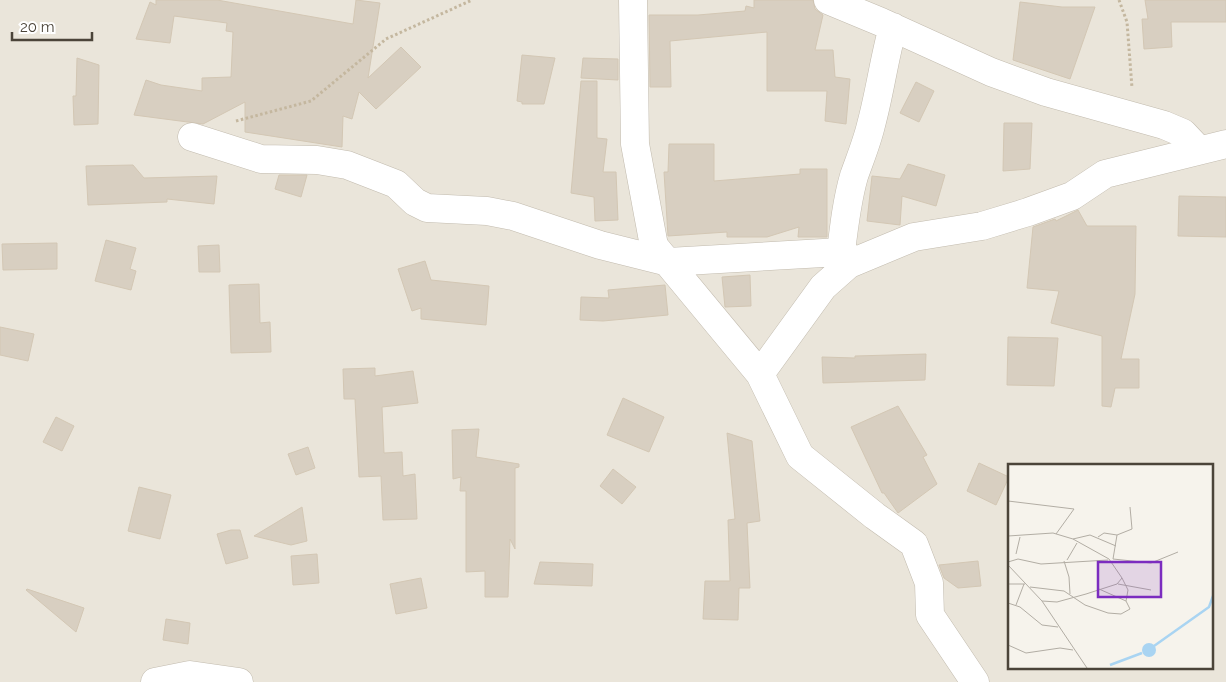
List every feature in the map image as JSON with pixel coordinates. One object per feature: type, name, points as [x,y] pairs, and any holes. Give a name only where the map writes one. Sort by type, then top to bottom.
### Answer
[{"type":"street","points":[[633,0],[635,144],[654,246],[760,374],[800,456],[875,516],[914,544],[929,583],[930,615],[975,682]]},
{"type":"street","points":[[828,0],[893,27],[991,72],[1046,92],[1164,125],[1184,133],[1199,150]]},
{"type":"street","points":[[760,374],[823,287],[848,256],[847,210],[855,175],[865,149],[893,27]]},
{"type":"street","points":[[192,137],[261,159],[317,160],[348,165],[396,184],[415,202],[427,208],[487,211],[513,216],[600,245],[668,262],[848,256],[914,238],[982,226],[1072,196],[1104,174],[1226,144]]},
{"type":"street","points":[[155,682],[190,675],[239,682]]},
{"type":"path","points":[[192,137],[237,121],[311,101],[386,39],[472,0]]},
{"type":"path","points":[[1119,0],[1127,22],[1131,49],[1133,116]]},
{"type":"shaded area","points":[[0,0],[1226,0],[1226,682],[0,682]]},
{"type":"building","points":[[156,0],[217,0],[353,24],[356,0],[380,3],[368,78],[401,47],[421,67],[376,109],[359,92],[352,119],[343,116],[342,147],[245,132],[245,102],[203,124],[134,115],[146,80],[161,85],[202,91],[202,78],[231,77],[233,32],[226,31],[227,23],[174,16],[170,43],[136,39],[150,2],[156,5]]},
{"type":"building","points":[[754,0],[813,0],[815,9],[823,15],[815,50],[833,50],[835,77],[850,79],[846,124],[825,121],[827,91],[767,91],[767,32],[670,41],[671,87],[650,87],[649,15],[698,15],[745,11],[746,6],[754,8]]},
{"type":"building","points":[[1145,0],[1226,0],[1226,22],[1171,22],[1172,47],[1144,49],[1142,19],[1148,19]]},
{"type":"building","points":[[1020,2],[1062,7],[1095,7],[1070,79],[1013,60]]},
{"type":"building","points":[[522,55],[555,58],[544,104],[522,104],[522,102],[517,101]]},
{"type":"building","points":[[77,58],[99,65],[98,124],[74,125],[73,96],[76,96]]},
{"type":"building","points":[[583,58],[618,59],[618,80],[581,78]]},
{"type":"building","points":[[581,81],[597,81],[597,138],[607,139],[603,172],[616,172],[618,220],[595,221],[594,197],[571,193]]},
{"type":"building","points":[[916,82],[934,91],[919,122],[900,113]]},
{"type":"building","points":[[1004,123],[1032,123],[1030,169],[1003,171]]},
{"type":"building","points":[[669,144],[714,144],[714,181],[800,174],[800,169],[827,169],[827,237],[798,237],[799,227],[767,237],[727,237],[727,232],[668,236],[664,172],[668,172]]},
{"type":"building","points":[[908,164],[945,175],[936,206],[902,196],[900,225],[867,221],[872,176],[900,179]]},
{"type":"building","points":[[133,165],[144,178],[217,176],[214,204],[167,199],[167,202],[88,205],[86,166]]},
{"type":"building","points":[[279,175],[307,175],[301,197],[275,189]]},
{"type":"building","points":[[1179,196],[1226,197],[1226,237],[1178,236]]},
{"type":"building","points":[[1078,210],[1087,226],[1136,226],[1135,294],[1121,359],[1139,359],[1139,388],[1115,388],[1111,407],[1102,406],[1102,336],[1051,323],[1059,291],[1027,288],[1033,227],[1055,219],[1056,221]]},
{"type":"building","points":[[106,240],[136,248],[130,269],[136,271],[131,290],[95,281]]},
{"type":"building","points":[[57,243],[57,269],[3,270],[2,244]]},
{"type":"building","points":[[219,245],[220,272],[199,272],[198,246]]},
{"type":"building","points":[[425,261],[431,280],[489,286],[486,325],[421,319],[421,308],[412,311],[398,269]]},
{"type":"building","points":[[750,275],[751,306],[725,307],[722,277]]},
{"type":"building","points":[[259,284],[260,323],[270,322],[271,352],[231,353],[229,285]]},
{"type":"building","points":[[665,285],[668,315],[603,321],[580,320],[581,297],[609,298],[608,290]]},
{"type":"building","points":[[0,327],[34,334],[28,361],[0,355]]},
{"type":"building","points":[[1008,337],[1058,338],[1054,386],[1007,385]]},
{"type":"building","points":[[926,354],[925,380],[823,383],[822,357],[855,358],[855,356]]},
{"type":"building","points":[[375,368],[375,376],[413,371],[418,403],[382,407],[384,453],[402,452],[403,476],[415,474],[417,519],[383,520],[381,476],[359,477],[355,399],[344,399],[343,369]]},
{"type":"building","points":[[623,398],[664,417],[649,452],[607,435]]},
{"type":"building","points":[[898,406],[927,455],[923,457],[937,484],[898,513],[884,493],[882,493],[851,427]]},
{"type":"building","points":[[56,417],[74,426],[62,451],[43,442]]},
{"type":"building","points":[[479,429],[476,457],[519,464],[519,467],[515,468],[515,549],[510,539],[508,597],[485,597],[485,571],[466,572],[466,491],[460,491],[461,477],[453,479],[452,430]]},
{"type":"building","points":[[727,433],[752,441],[760,521],[747,523],[750,588],[739,588],[738,620],[703,619],[705,581],[730,581],[728,520],[735,519]]},
{"type":"building","points":[[308,447],[315,468],[296,475],[288,454]]},
{"type":"building","points":[[979,463],[1008,477],[996,505],[967,491]]},
{"type":"building","points":[[613,469],[636,487],[622,504],[600,486]]},
{"type":"building","points":[[139,487],[171,495],[160,539],[128,531]]},
{"type":"building","points":[[302,507],[307,541],[291,545],[254,536]]},
{"type":"building","points":[[231,530],[240,530],[248,558],[226,564],[217,534]]},
{"type":"building","points":[[317,554],[319,583],[293,585],[291,556]]},
{"type":"building","points":[[978,561],[981,586],[958,588],[944,578],[939,565]]},
{"type":"building","points":[[540,562],[593,564],[592,586],[534,584]]},
{"type":"building","points":[[421,578],[427,608],[396,614],[390,584]]},
{"type":"building","points":[[26,590],[84,608],[76,632]]},
{"type":"building","points":[[166,619],[190,623],[188,644],[163,640]]}]
